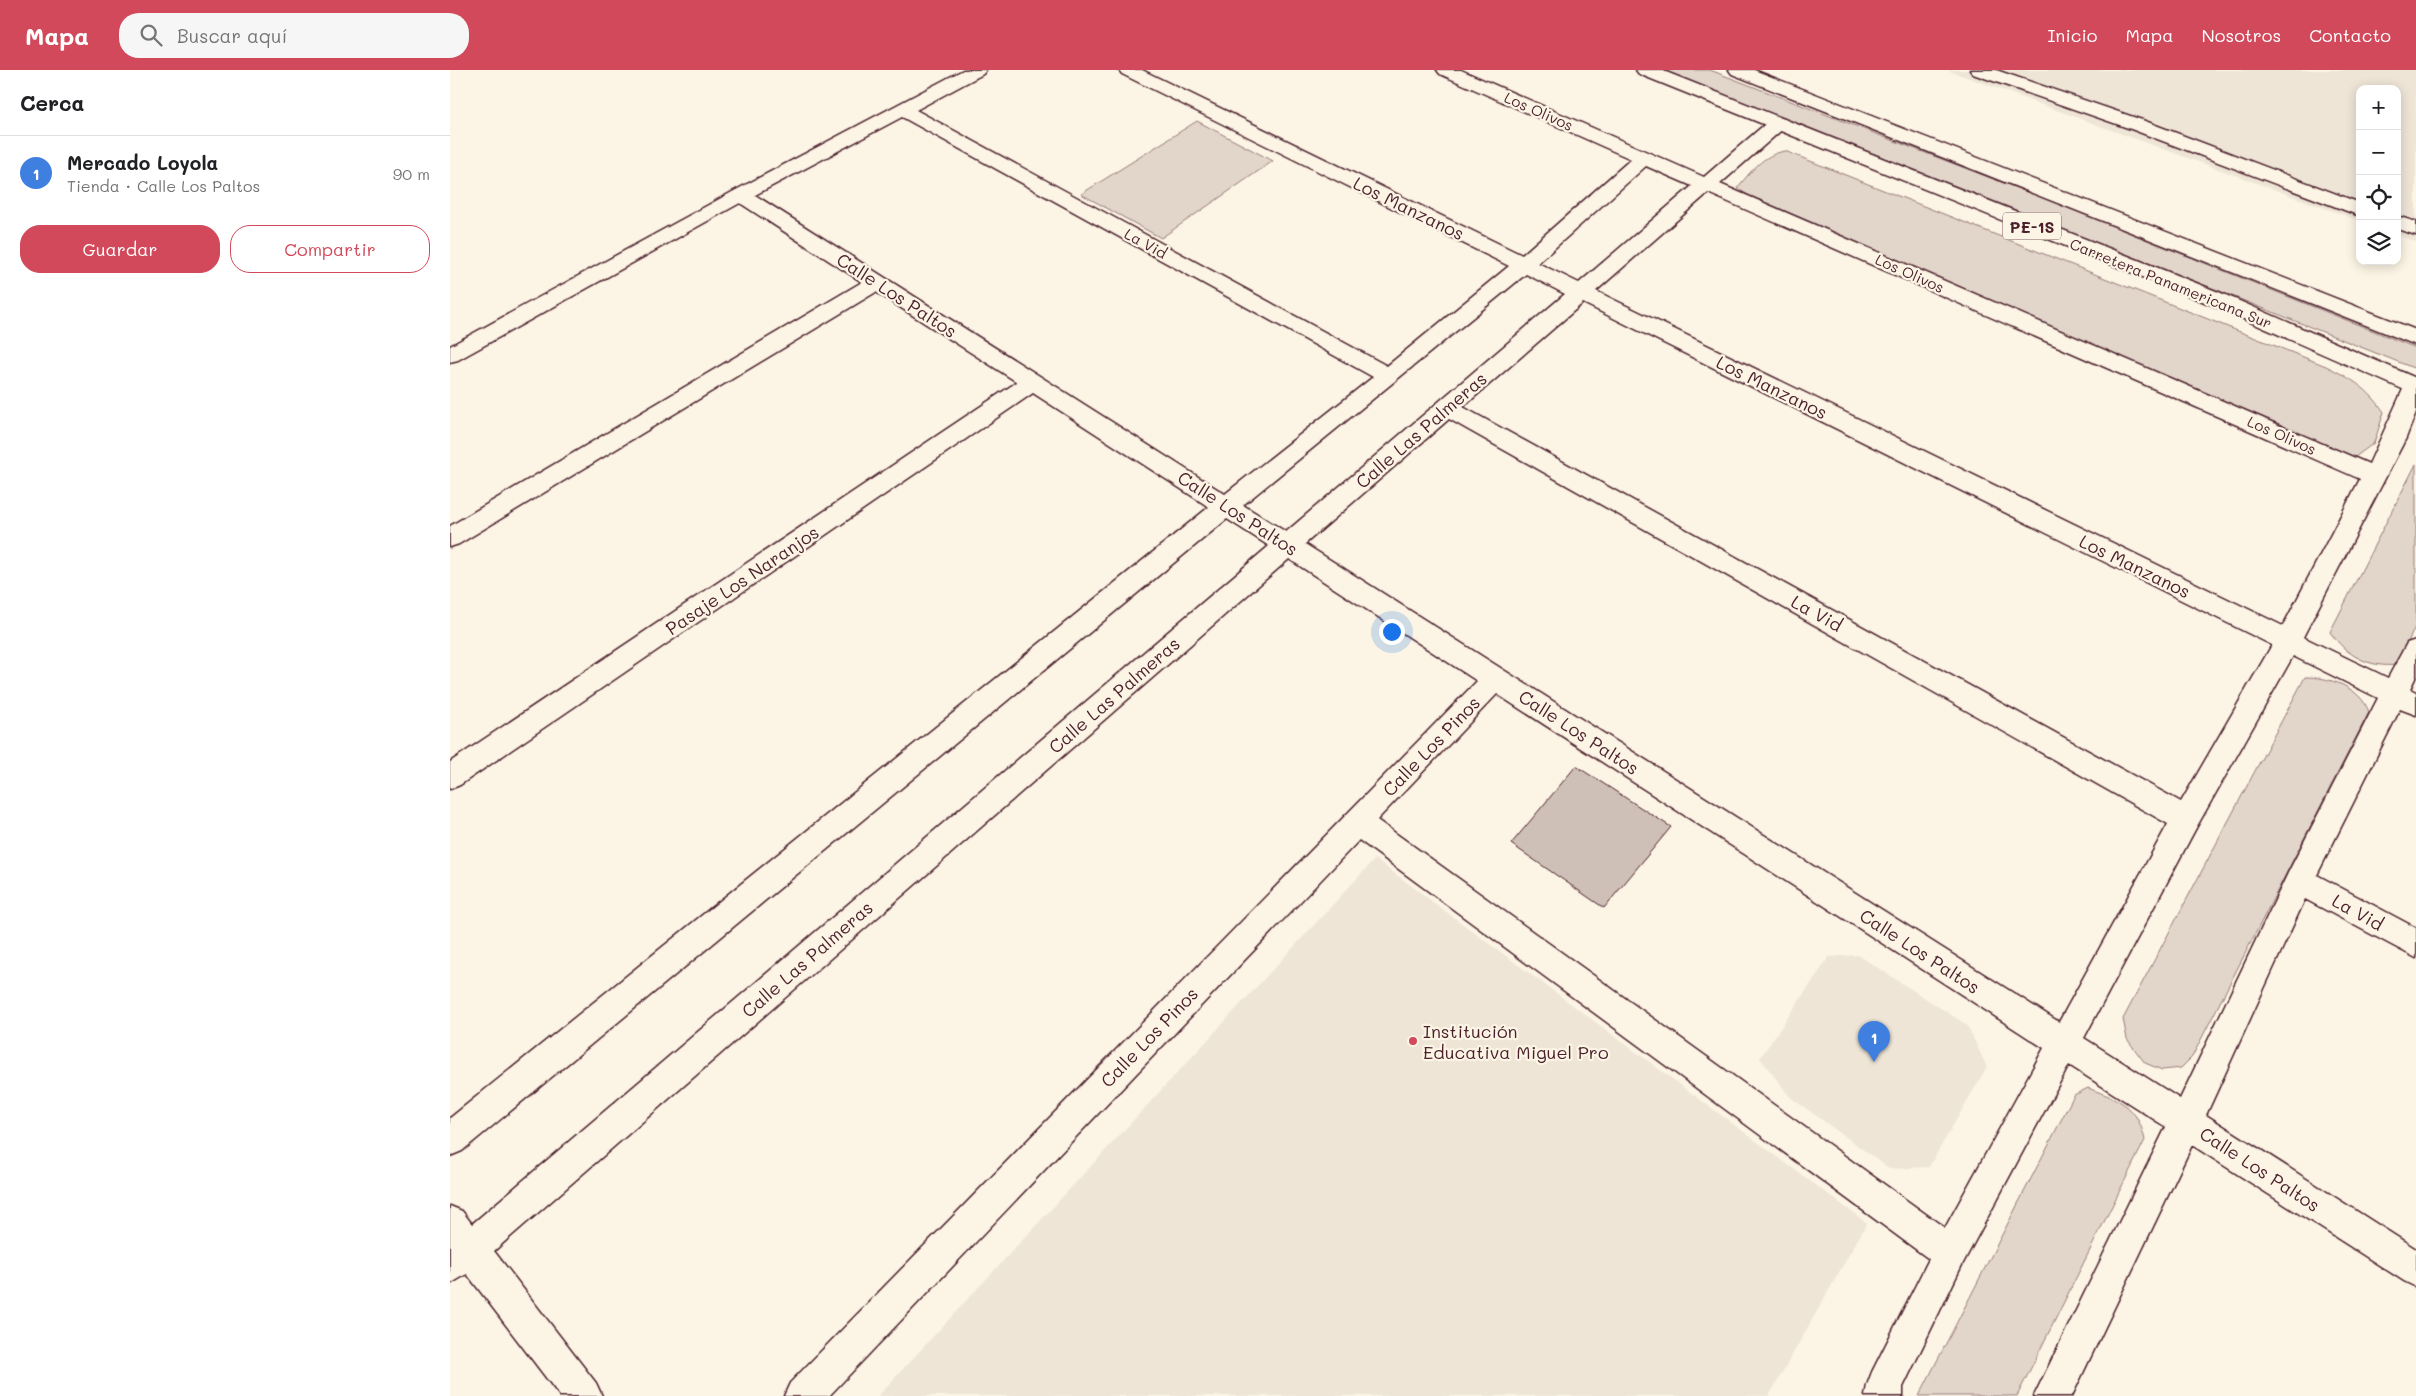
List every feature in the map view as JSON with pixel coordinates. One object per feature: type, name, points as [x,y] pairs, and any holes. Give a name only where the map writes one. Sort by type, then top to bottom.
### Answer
[{"type":"main road","points":[[450,354],[741,195],[977,70]]},
{"type":"main road","name":"Los Manzanos","points":[[1128,70],[2405,699]]},
{"type":"main road","name":"Los Olivos","points":[[1446,70],[2375,476]]},
{"type":"main road","name":"Carretera Panamericana Sur","points":[[1645,70],[2214,298],[2415,387]]},
{"type":"main road","name":"PE-1S","points":[[1738,70],[2416,338]]},
{"type":"main road","points":[[1979,70],[2138,125],[2356,208]]},
{"type":"main road","name":"La Vid","points":[[903,110],[1389,376]]},
{"type":"main road","name":"Calle Las Palmeras","points":[[457,1246],[1288,545],[1778,123]]},
{"type":"main road","points":[[450,1139],[1226,506],[1389,376],[1524,265],[1644,158]]},
{"type":"main road","name":"Calle Los Paltos","points":[[741,195],[2416,1269]]},
{"type":"main road","points":[[2401,223],[2416,229]]},
{"type":"main road","points":[[450,538],[877,282]]},
{"type":"main road","name":"Pasaje Los Naranjos","points":[[450,777],[1033,382]]},
{"type":"main road","points":[[1884,1396],[1886,1385],[1950,1253],[2186,819],[2288,641],[2394,438],[2415,387]]},
{"type":"main road","name":"La Vid","points":[[1447,408],[2186,819]]},
{"type":"main road","points":[[2054,1396],[2186,1122],[2299,880],[2405,699],[2416,650]]},
{"type":"main road","name":"Calle Los Pinos","points":[[803,1396],[1496,678]]},
{"type":"main road","points":[[1356,822],[1950,1253]]},
{"type":"main road","name":"La Vid","points":[[2299,880],[2416,944]]},
{"type":"main road","points":[[457,1246],[584,1396]]},
{"type":"shaded area","points":[[1663,70],[1710,70],[2035,195],[2416,348],[2416,369]]},
{"type":"shaded area","points":[[1947,70],[2416,70],[2416,242],[2401,236],[2401,85],[2356,85],[2356,220]]},
{"type":"shaded area","points":[[1197,121],[1273,161],[1161,238],[1081,194]]},
{"type":"shaded area","points":[[1785,151],[2326,366],[2359,385],[2384,412],[2374,443],[2355,457],[1748,195],[1737,188],[1763,160]]},
{"type":"shaded area","points":[[2416,464],[2416,625],[2397,665],[2367,662],[2343,647],[2330,632]]},
{"type":"shaded area","points":[[2305,677],[2334,681],[2343,685],[2359,696],[2369,712],[2192,1057],[2181,1068],[2162,1070],[2145,1063],[2127,1039],[2123,1019]]},
{"type":"shaded area","name":"Institución Educativa Miguel Pro","points":[[1375,859],[1867,1223],[1769,1396],[878,1396]]},
{"type":"shaded area","points":[[1858,955],[1967,1025],[1987,1067],[1929,1167],[1890,1169],[1790,1097],[1760,1058],[1829,957]]},
{"type":"shaded area","points":[[2088,1088],[2118,1100],[2132,1111],[2142,1128],[2145,1140],[2017,1396],[1919,1396],[2074,1095]]},
{"type":"building","points":[[1576,766],[1671,827],[1604,908],[1511,844]]},
{"type":"place","name":"Institución Educativa Miguel Pro","points":[[1413,1041]]},
{"type":"place","name":"Mercado Loyola","points":[[1874,1062]]}]
